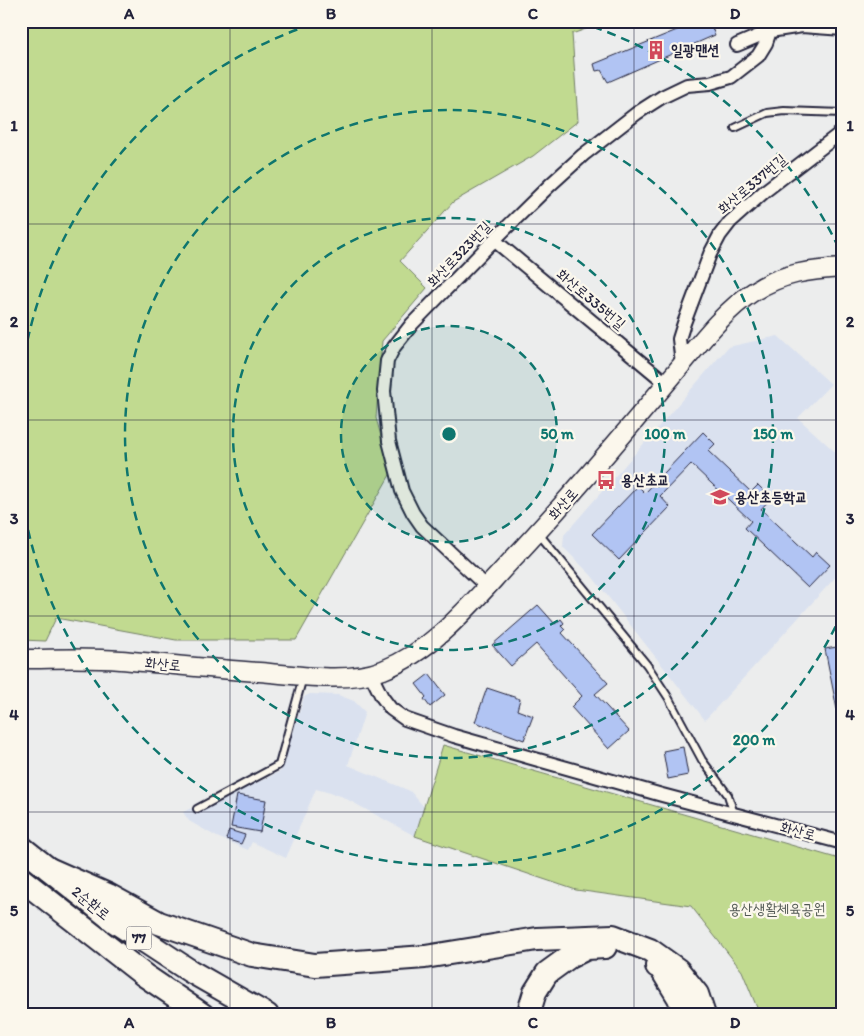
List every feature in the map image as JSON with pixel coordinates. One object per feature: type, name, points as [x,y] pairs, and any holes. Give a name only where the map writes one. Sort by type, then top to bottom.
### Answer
[{"type":"highway","name":"2순환로","points":[[21,847],[114,921],[190,971],[268,1015]]},
{"type":"highway","points":[[49,870],[108,895],[159,923],[252,955],[315,965],[426,957],[536,939],[614,936],[650,950],[678,970],[697,994],[704,1015]]},
{"type":"highway","name":"2순환로","points":[[21,879],[144,975],[203,1015]]},
{"type":"highway","points":[[528,1015],[535,992],[547,972],[569,957],[587,948],[612,947],[636,953],[660,968],[679,998],[685,1015]]},
{"type":"main road","name":"화산로","points":[[21,659],[117,660],[336,677],[370,674],[382,670],[411,656],[433,640],[487,587],[538,533],[717,324],[752,293],[785,276],[808,270],[843,268]]},
{"type":"street","points":[[738,45],[770,31],[802,26],[843,29]]},
{"type":"street","name":"화산로323번길","points":[[487,587],[422,526],[402,491],[389,441],[384,391],[387,361],[400,338],[494,240],[570,167],[637,113],[662,97],[687,85],[710,83],[731,77],[758,56],[766,43],[770,31]]},
{"type":"street","name":"화산로337번길","points":[[682,363],[679,339],[710,254],[720,235],[730,222],[765,191],[843,131]]},
{"type":"street","name":"화산로335번길","points":[[494,240],[666,383]]},
{"type":"street","name":"화산로","points":[[370,674],[391,709],[405,719],[454,736],[843,843]]},
{"type":"lane","points":[[735,128],[767,113],[784,111],[843,113]]},
{"type":"lane","points":[[538,533],[647,665],[668,697],[702,760],[728,795],[734,814]]},
{"type":"lane","points":[[197,809],[279,765],[304,676]]},
{"type":"shaded area","name":"용산초등학교","points":[[778,336],[831,384],[798,418],[843,459],[843,569],[705,720],[591,575],[563,547],[564,535],[728,347]]},
{"type":"shaded area","points":[[310,694],[338,695],[354,701],[365,712],[348,765],[410,791],[424,807],[415,836],[341,796],[316,789],[286,858],[252,842],[248,850],[217,837],[189,821],[183,812],[191,808],[195,813],[281,771],[304,697]]},
{"type":"green space","points":[[21,21],[608,21],[572,34],[578,121],[533,156],[453,202],[400,261],[427,288],[382,341],[376,418],[391,473],[296,640],[176,640],[56,618],[45,641],[21,640]]},
{"type":"green space","name":"용산생활체육공원","points":[[443,745],[843,860],[843,1015],[760,1015],[742,971],[691,906],[576,890],[415,836]]},
{"type":"building","name":"일광맨션","points":[[699,21],[709,21],[715,35],[608,82],[601,70],[596,71],[594,64]]},
{"type":"building","points":[[703,432],[715,444],[708,451],[751,492],[758,485],[771,498],[761,509],[812,557],[816,552],[830,565],[808,588],[745,528],[751,521],[691,464],[660,496],[670,507],[619,560],[592,534],[638,486],[645,493]]},
{"type":"building","points":[[538,605],[555,624],[561,619],[564,623],[561,626],[565,630],[562,633],[608,683],[595,694],[629,731],[609,749],[571,707],[582,696],[536,644],[511,666],[492,645]]},
{"type":"building","points":[[843,646],[843,740],[825,649]]},
{"type":"building","points":[[429,674],[445,695],[430,707],[424,699],[426,697],[416,684]]},
{"type":"building","points":[[487,688],[520,699],[517,710],[533,716],[524,740],[475,722]]},
{"type":"building","points":[[683,747],[688,775],[668,779],[663,751]]},
{"type":"building","points":[[237,795],[266,800],[260,832],[231,827]]},
{"type":"building","points":[[229,830],[245,835],[241,844],[226,839]]},
{"type":"place","name":"일광맨션","points":[[656,50]]},
{"type":"place","name":"용산초교","points":[[606,480]]},
{"type":"place","name":"용산초등학교","points":[[720,497]]}]
